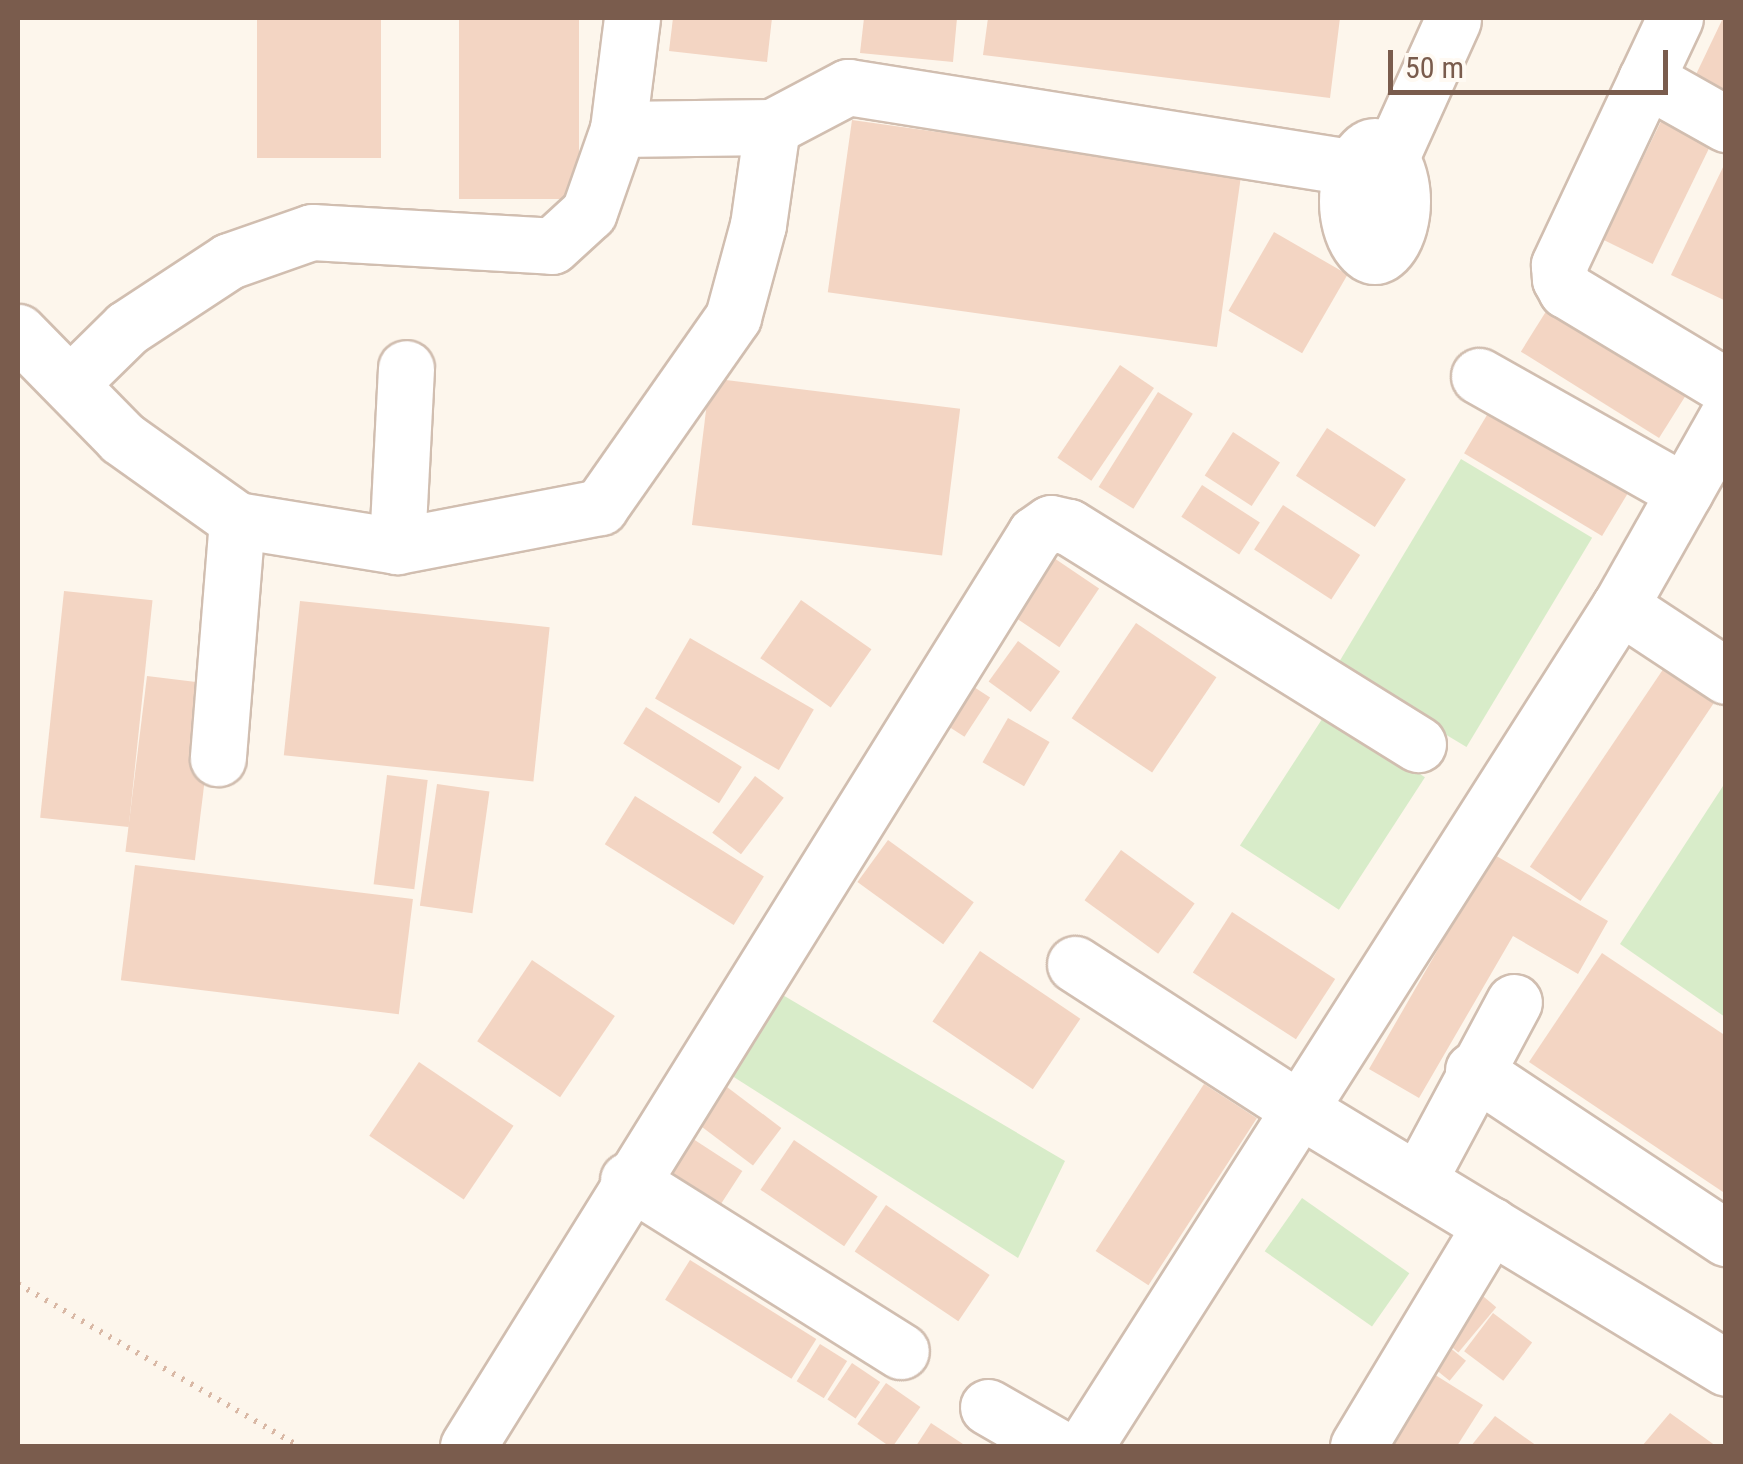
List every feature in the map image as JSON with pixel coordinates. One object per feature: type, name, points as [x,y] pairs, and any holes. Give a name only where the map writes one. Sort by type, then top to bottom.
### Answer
[{"type":"street","points":[[71,383],[127,328],[229,260],[312,232],[552,246],[589,212],[618,128],[632,18]]},
{"type":"street","points":[[1674,18],[1560,266],[1560,279],[1566,290],[1726,386]]},
{"type":"street","points":[[618,128],[772,127],[848,87],[1370,161],[1453,20]]},
{"type":"street","points":[[1646,80],[1726,124]]},
{"type":"street","points":[[18,332],[122,438],[237,520],[397,546],[600,507],[734,317],[758,225],[772,127]]},
{"type":"street","points":[[397,546],[406,368]]},
{"type":"street","points":[[1478,376],[1685,492]]},
{"type":"street","points":[[1085,1446],[1302,1112],[1620,606],[1726,420]]},
{"type":"street","points":[[218,758],[237,520]]},
{"type":"street","points":[[468,1446],[628,1180],[1035,534],[1051,523],[1069,528],[1418,744]]},
{"type":"street","points":[[1620,606],[1726,676]]},
{"type":"street","points":[[1075,964],[1302,1112],[1726,1368]]},
{"type":"street","points":[[1418,1181],[1473,1070],[1514,1002]]},
{"type":"street","points":[[1473,1070],[1726,1238]]},
{"type":"street","points":[[628,1180],[901,1351]]},
{"type":"street","points":[[1358,1446],[1491,1226]]},
{"type":"street","points":[[988,1407],[1056,1446]]},
{"type":"path","points":[[18,1284],[299,1446]]},
{"type":"green space","points":[[1461,459],[1592,538],[1466,747],[1335,668]]},
{"type":"green space","points":[[1326,713],[1425,777],[1339,910],[1240,846]]},
{"type":"green space","points":[[1725,783],[1725,1017],[1620,944]]},
{"type":"green space","points":[[781,994],[1065,1161],[1018,1258],[729,1074]]},
{"type":"green space","points":[[1302,1198],[1409,1273],[1372,1326],[1265,1251]]},
{"type":"building","points":[[257,18],[381,18],[381,158],[257,158]]},
{"type":"building","points":[[459,18],[579,18],[579,199],[459,199]]},
{"type":"building","points":[[673,18],[772,18],[767,62],[669,51]]},
{"type":"building","points":[[864,18],[957,18],[953,62],[860,53]]},
{"type":"building","points":[[988,18],[1340,18],[1330,98],[983,55]]},
{"type":"building","points":[[1726,18],[1726,104],[1690,87]]},
{"type":"building","points":[[1669,105],[1718,129],[1653,264],[1603,240]]},
{"type":"building","points":[[852,120],[1241,175],[1217,347],[828,292]]},
{"type":"building","points":[[1726,161],[1726,301],[1671,275]]},
{"type":"building","points":[[1274,232],[1348,274],[1302,353],[1228,311]]},
{"type":"building","points":[[1550,305],[1688,391],[1659,438],[1521,352]]},
{"type":"building","points":[[1120,365],[1154,388],[1091,481],[1057,458]]},
{"type":"building","points":[[710,378],[960,409],[942,556],[692,525]]},
{"type":"building","points":[[1158,392],[1193,414],[1133,509],[1099,487]]},
{"type":"building","points":[[1496,400],[1634,483],[1602,536],[1464,453]]},
{"type":"building","points":[[1327,428],[1406,479],[1375,527],[1296,476]]},
{"type":"building","points":[[1233,432],[1280,462],[1252,506],[1205,476]]},
{"type":"building","points":[[1202,485],[1260,523],[1239,554],[1181,517]]},
{"type":"building","points":[[1283,505],[1360,555],[1331,600],[1254,549]]},
{"type":"building","points":[[1051,556],[1099,588],[1059,647],[1011,615]]},
{"type":"building","points":[[64,591],[153,600],[129,827],[40,818]]},
{"type":"building","points":[[801,600],[871,649],[831,707],[760,658]]},
{"type":"building","points":[[300,601],[550,627],[533,781],[284,755]]},
{"type":"building","points":[[1136,623],[1216,677],[1152,773],[1072,718]]},
{"type":"building","points":[[690,638],[814,710],[779,770],[655,699]]},
{"type":"building","points":[[1018,641],[1060,672],[1031,712],[989,681]]},
{"type":"building","points":[[1668,662],[1719,696],[1580,901],[1530,867]]},
{"type":"building","points":[[954,674],[990,697],[964,737],[928,713]]},
{"type":"building","points":[[147,676],[216,685],[195,860],[125,852]]},
{"type":"building","points":[[646,707],[742,767],[719,803],[623,743]]},
{"type":"building","points":[[1008,718],[1050,742],[1024,786],[982,762]]},
{"type":"building","points":[[387,775],[428,780],[414,889],[374,884]]},
{"type":"building","points":[[755,776],[784,798],[741,854],[712,833]]},
{"type":"building","points":[[437,784],[489,791],[472,913],[420,906]]},
{"type":"building","points":[[635,796],[764,877],[734,925],[605,844]]},
{"type":"building","points":[[888,840],[974,902],[943,944],[857,882]]},
{"type":"building","points":[[1121,850],[1195,903],[1158,954],[1085,900]]},
{"type":"building","points":[[1493,854],[1608,921],[1578,974],[1513,936],[1419,1098],[1369,1069]]},
{"type":"building","points":[[135,865],[413,899],[399,1014],[121,980]]},
{"type":"building","points":[[1232,912],[1335,979],[1296,1039],[1193,972]]},
{"type":"building","points":[[980,951],[1080,1019],[1033,1089],[932,1021]]},
{"type":"building","points":[[1602,953],[1726,1036],[1726,1194],[1529,1062]]},
{"type":"building","points":[[532,960],[615,1016],[560,1097],[477,1041]]},
{"type":"building","points":[[419,1062],[514,1126],[464,1200],[369,1136]]},
{"type":"building","points":[[1204,1084],[1257,1118],[1148,1285],[1096,1251]]},
{"type":"building","points":[[727,1087],[781,1128],[753,1165],[699,1125]]},
{"type":"building","points":[[687,1135],[742,1171],[718,1209],[662,1173]]},
{"type":"building","points":[[794,1140],[878,1196],[844,1246],[760,1190]]},
{"type":"building","points":[[886,1205],[990,1275],[958,1321],[855,1251]]},
{"type":"building","points":[[690,1260],[816,1339],[791,1379],[665,1300]]},
{"type":"building","points":[[1471,1286],[1496,1307],[1458,1352],[1433,1331]]},
{"type":"building","points":[[1493,1313],[1532,1342],[1503,1381],[1464,1351]]},
{"type":"building","points":[[1438,1338],[1466,1361],[1450,1381],[1422,1358]]},
{"type":"building","points":[[820,1344],[847,1361],[824,1398],[797,1381]]},
{"type":"building","points":[[852,1363],[880,1382],[856,1418],[827,1399]]},
{"type":"building","points":[[1429,1371],[1483,1405],[1457,1446],[1389,1446]]},
{"type":"building","points":[[886,1383],[920,1407],[893,1446],[857,1424]]},
{"type":"building","points":[[1670,1413],[1716,1446],[1642,1446]]},
{"type":"building","points":[[1495,1416],[1537,1446],[1471,1446]]},
{"type":"building","points":[[931,1423],[966,1446],[916,1446]]}]
